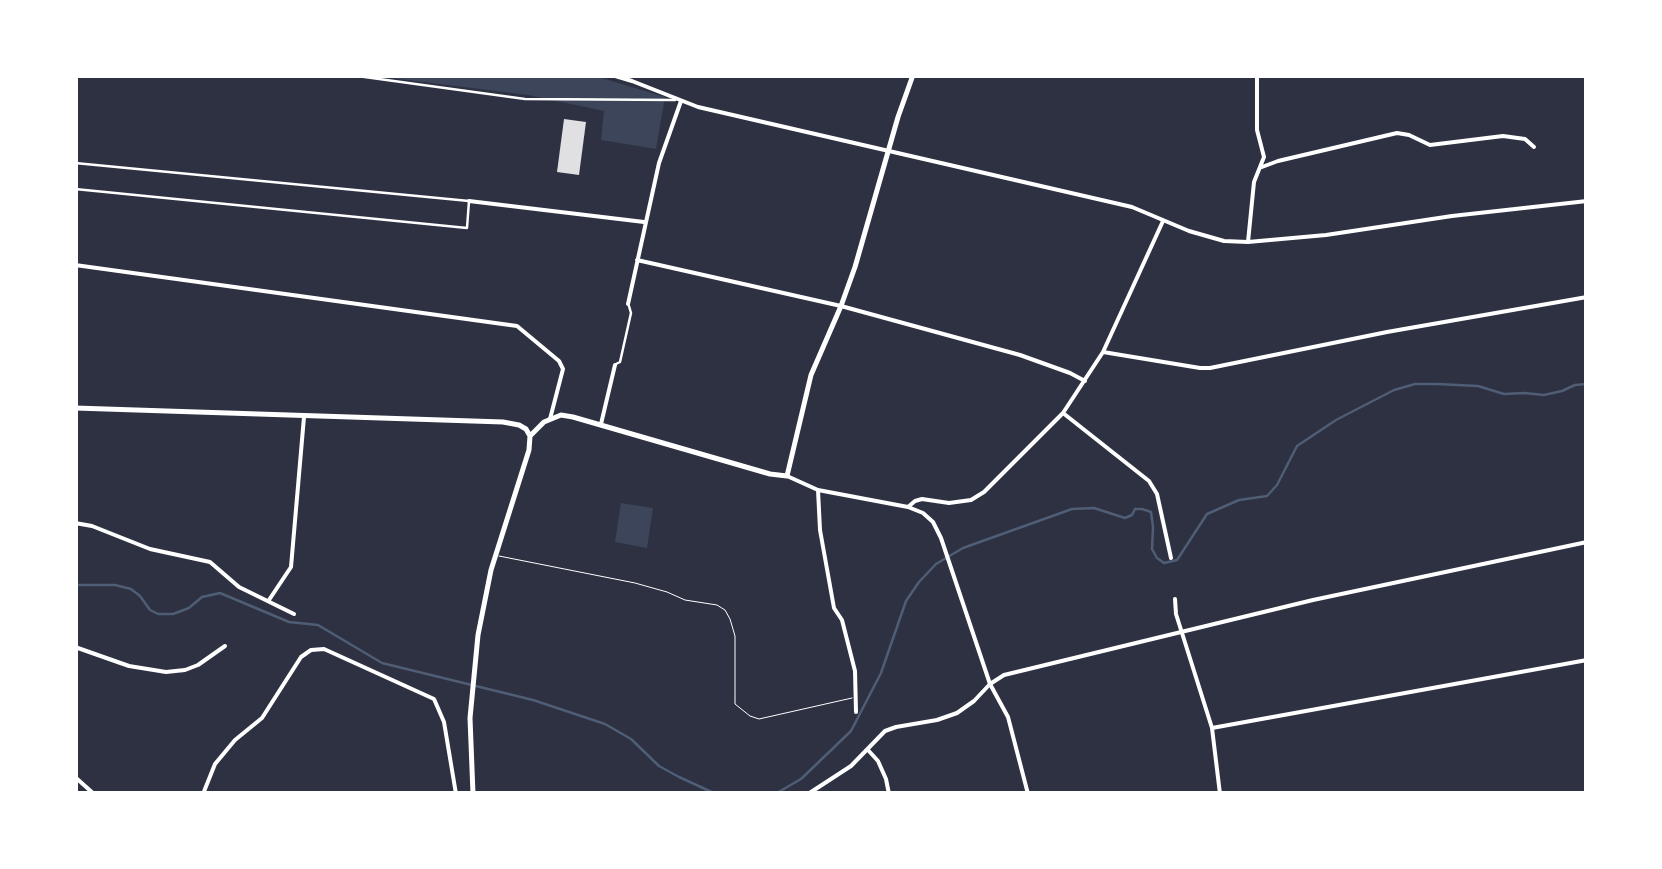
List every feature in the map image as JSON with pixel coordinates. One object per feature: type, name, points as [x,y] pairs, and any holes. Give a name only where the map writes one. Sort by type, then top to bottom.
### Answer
[{"type":"main road","points":[[473,794],[470,718],[478,634],[530,436],[550,419],[573,416],[788,476],[812,375],[863,241],[913,75]]},
{"type":"main road","points":[[75,408],[503,422],[520,425],[530,436]]},
{"type":"street","points":[[348,75],[525,99],[682,100]]},
{"type":"street","points":[[612,75],[698,108],[1132,207],[1224,241],[1326,235],[1587,201]]},
{"type":"street","points":[[1248,242],[1254,182],[1264,157],[1257,130],[1257,75]]},
{"type":"street","points":[[601,425],[631,313],[628,304],[644,222],[659,163],[682,100]]},
{"type":"street","points":[[1262,166],[1397,133],[1430,145],[1503,136],[1524,139],[1534,146]]},
{"type":"street","points":[[75,163],[644,222]]},
{"type":"street","points":[[75,188],[467,228],[469,201]]},
{"type":"street","points":[[908,507],[922,499],[949,503],[972,500],[1064,414],[1103,352],[1164,220]]},
{"type":"street","points":[[637,260],[841,306],[1020,355],[1086,381]]},
{"type":"street","points":[[75,265],[516,326],[559,361],[563,370],[550,419]]},
{"type":"street","points":[[1103,352],[1210,368],[1587,297]]},
{"type":"street","points":[[1064,414],[1149,482],[1157,494],[1171,558]]},
{"type":"street","points":[[268,601],[290,567],[304,417]]},
{"type":"street","points":[[788,476],[818,490],[908,507],[924,513],[933,522],[990,684],[1008,717],[1028,794]]},
{"type":"street","points":[[818,490],[820,530],[834,608],[842,620],[855,671],[856,712]]},
{"type":"street","points":[[75,523],[150,549],[210,562],[239,587],[294,614]]},
{"type":"street","points":[[808,794],[851,766],[885,731],[957,713],[990,684],[1022,670],[1313,600],[1587,542]]},
{"type":"street","points":[[1174,599],[1212,728],[1220,794]]},
{"type":"street","points":[[75,646],[129,666],[166,672],[185,670],[225,646]]},
{"type":"street","points":[[203,794],[215,764],[262,718],[302,657],[312,650],[324,649],[434,699],[444,722],[456,794]]},
{"type":"street","points":[[1212,728],[1587,660]]},
{"type":"street","points":[[867,749],[878,761],[889,794]]},
{"type":"street","points":[[75,777],[94,794]]},
{"type":"lane","points":[[496,556],[635,582],[725,610],[735,636],[736,704],[750,716],[758,719],[856,697]]},
{"type":"shaded area","points":[[367,75],[592,75],[665,97],[656,149],[601,140],[604,111],[528,95]]},
{"type":"shaded area","points":[[621,503],[653,508],[647,548],[615,542]]},
{"type":"building","points":[[564,119],[586,122],[579,175],[557,172]]},
{"type":"waterway","points":[[775,794],[801,779],[851,731],[881,673],[906,601],[936,564],[963,548],[1072,509],[1094,508],[1125,518],[1135,509],[1142,509],[1151,512],[1152,549],[1157,558],[1164,563],[1177,560],[1207,514],[1239,500],[1267,496],[1297,446],[1336,420],[1394,390],[1415,384],[1437,384],[1478,386],[1504,394],[1544,395],[1587,384]]},
{"type":"waterway","points":[[75,585],[131,589],[158,614],[173,614],[202,597],[220,593],[289,622],[318,625],[382,663],[533,700],[605,724],[631,739],[659,766],[716,794]]}]
